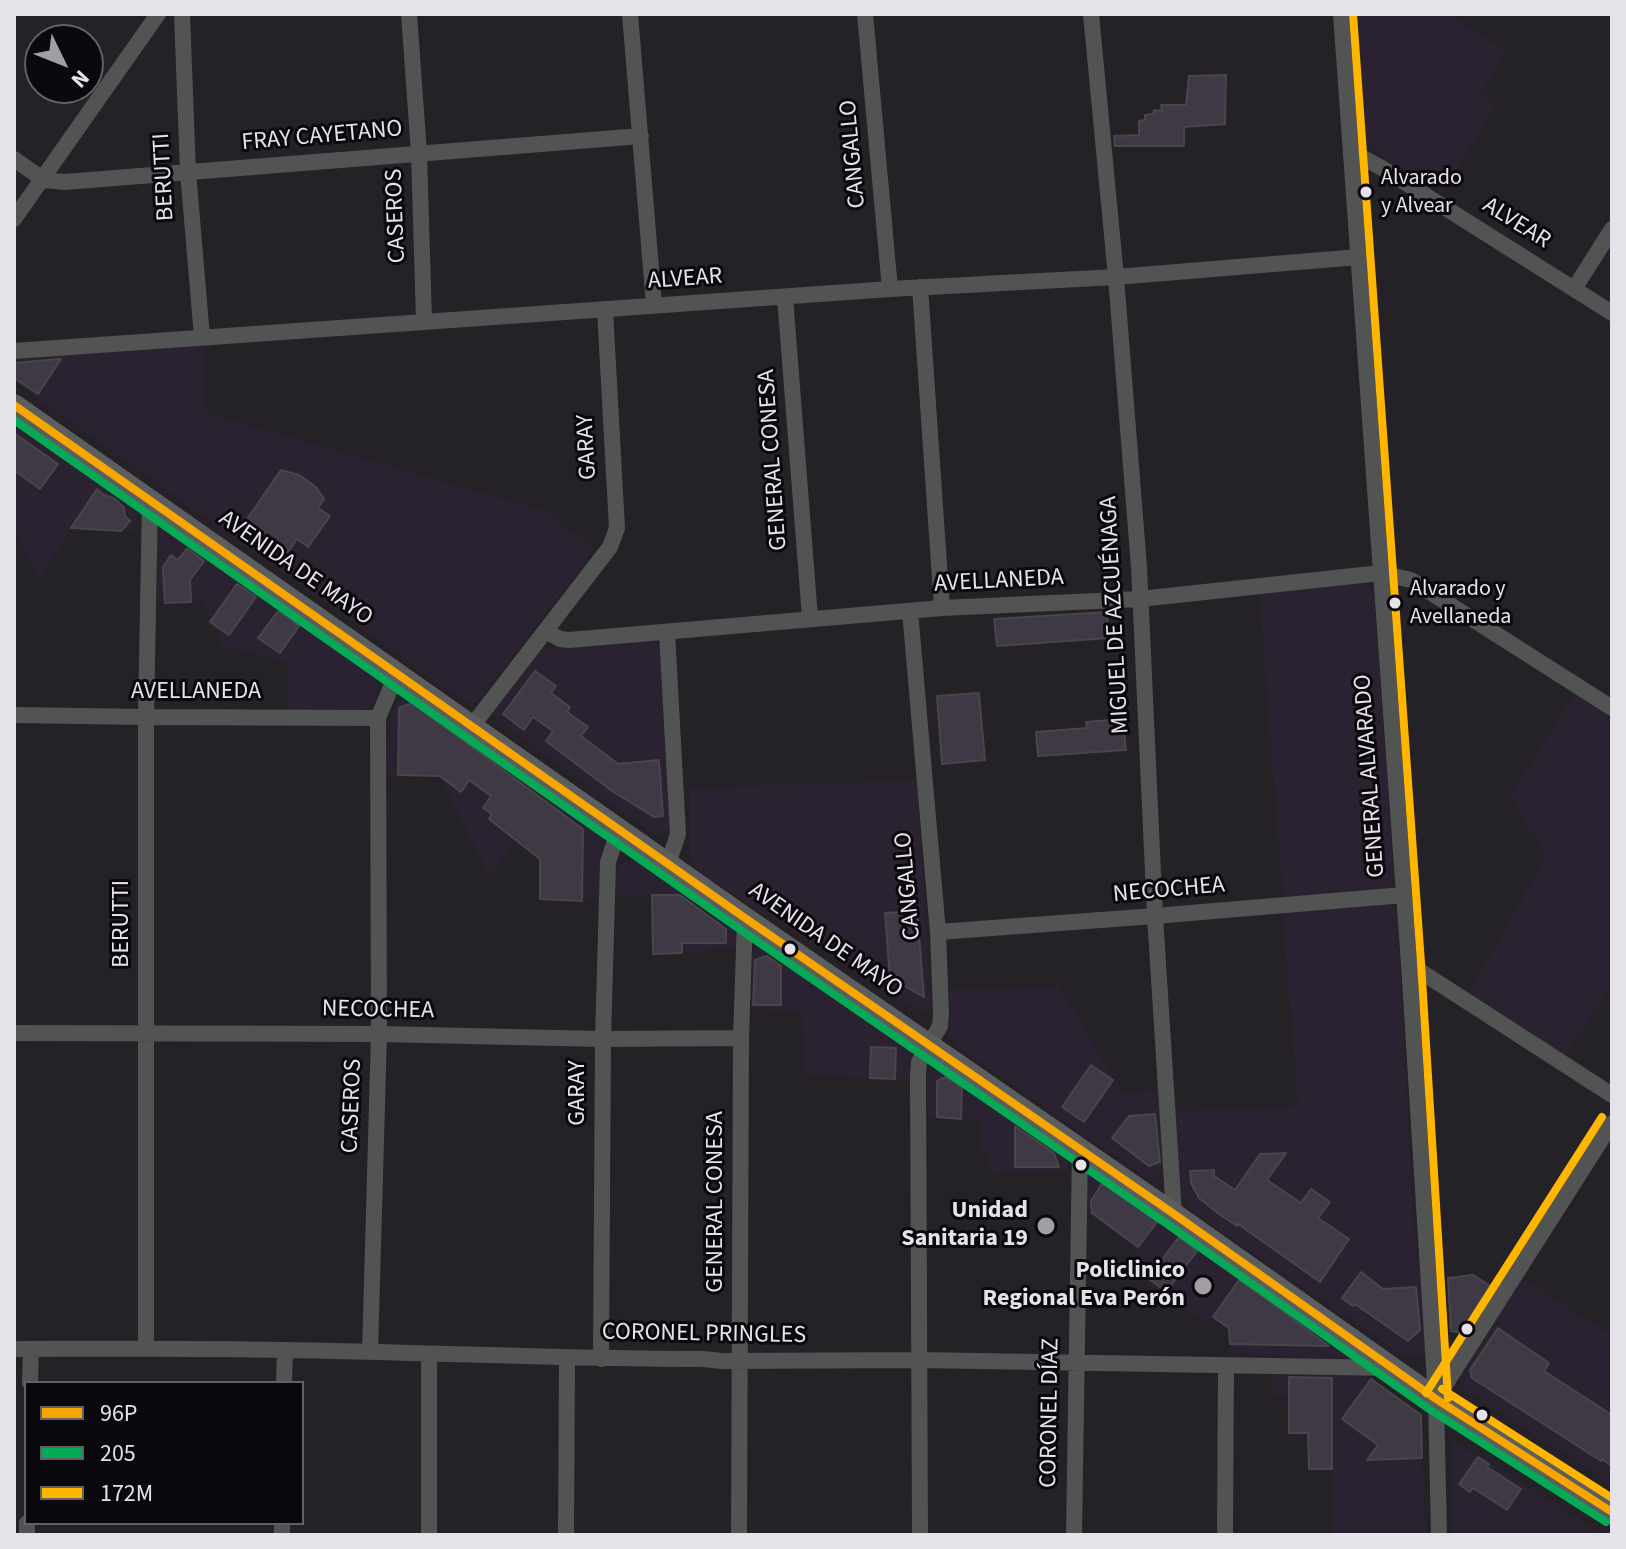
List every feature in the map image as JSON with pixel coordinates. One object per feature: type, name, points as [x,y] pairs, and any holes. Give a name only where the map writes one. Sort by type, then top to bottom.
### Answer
[{"type":"main road","name":"AVENIDA DE MAYO","points":[[14,405],[1436,1399],[1612,1512]]},
{"type":"street","points":[[14,219],[158,14]]},
{"type":"street","name":"BERUTTI","points":[[182,14],[188,172],[202,337]]},
{"type":"street","name":"CASEROS","points":[[409,14],[419,153],[424,321]]},
{"type":"street","points":[[630,14],[654,305]]},
{"type":"street","name":"CANGALLO","points":[[865,14],[890,289]]},
{"type":"street","name":"MIGUEL DE AZCUÉNAGA","points":[[1091,14],[1116,277],[1140,599],[1155,916],[1174,1214]]},
{"type":"street","name":"GENERAL ALVARADO","points":[[1341,14],[1409,964],[1436,1399],[1439,1535]]},
{"type":"street","name":"FRAY CAYETANO","points":[[44,180],[65,182],[641,136]]},
{"type":"street","name":"ALVEAR","points":[[1352,152],[1612,313]]},
{"type":"street","points":[[14,159],[44,180]]},
{"type":"street","points":[[1574,289],[1612,229]]},
{"type":"street","name":"ALVEAR","points":[[14,351],[890,289],[1116,277],[1359,257]]},
{"type":"street","points":[[920,287],[942,608]]},
{"type":"street","name":"GENERAL CONESA","points":[[785,297],[810,618]]},
{"type":"street","name":"GARAY","points":[[472,726],[610,547],[617,528],[605,310]]},
{"type":"street","name":"BERUTTI","points":[[146,1348],[146,717],[150,499]]},
{"type":"street","name":"AVELLANEDA","points":[[545,631],[569,640],[942,608],[1140,599],[1381,573],[1411,580],[1610,702]]},
{"type":"street","name":"CANGALLO","points":[[910,611],[938,932],[941,1013],[940,1026],[919,1062],[918,1076],[920,1535]]},
{"type":"street","points":[[667,632],[678,834],[668,864]]},
{"type":"street","name":"CASEROS","points":[[370,1352],[379,1034],[378,718],[397,673]]},
{"type":"street","name":"AVELLANEDA","points":[[14,715],[378,718]]},
{"type":"street","name":"GARAY","points":[[601,1359],[603,1039],[608,862],[619,829]]},
{"type":"street","name":"NECOCHEA","points":[[938,932],[1404,895]]},
{"type":"street","name":"GENERAL CONESA","points":[[739,1535],[741,1038],[745,918]]},
{"type":"street","points":[[1409,964],[1612,1095]]},
{"type":"street","name":"NECOCHEA","points":[[14,1033],[741,1038]]},
{"type":"street","points":[[1436,1399],[1612,1123]]},
{"type":"street","name":"CORONEL DÍAZ","points":[[1074,1535],[1080,1148]]},
{"type":"street","name":"CORONEL PRINGLES","points":[[22,1349],[146,1348],[567,1359],[920,1360],[1393,1368]]},
{"type":"street","points":[[22,1349],[30,1381]]},
{"type":"street","points":[[284,1381],[285,1350]]},
{"type":"street","points":[[429,1354],[429,1535]]},
{"type":"street","points":[[566,1535],[567,1359]]},
{"type":"street","points":[[1225,1535],[1226,1366]]},
{"type":"shaded area","points":[[1353,14],[1457,14],[1455,18],[1506,51],[1480,94],[1496,105],[1442,193],[1376,152],[1363,135]]},
{"type":"shaded area","points":[[204,342],[206,413],[543,510],[595,549],[479,700],[470,703],[459,698],[14,382],[14,353]]},
{"type":"shaded area","points":[[14,420],[130,502],[137,516],[139,532],[71,529],[38,579],[14,531]]},
{"type":"shaded area","points":[[166,528],[376,678],[378,688],[371,706],[366,709],[286,709],[288,663],[222,646],[201,601],[157,601],[156,540],[161,529]]},
{"type":"shaded area","points":[[1362,582],[1374,594],[1394,880],[1384,891],[1283,899],[1259,591]]},
{"type":"shaded area","points":[[655,641],[664,649],[672,824],[667,833],[657,837],[498,721],[493,715],[492,705],[540,648]]},
{"type":"shaded area","points":[[1575,693],[1612,716],[1612,984],[1565,1056],[1468,995],[1546,856],[1510,796]]},
{"type":"shaded area","points":[[415,698],[598,828],[601,837],[600,900],[540,899],[540,859],[515,840],[490,876],[440,777],[388,775],[391,713],[396,703]]},
{"type":"shaded area","points":[[917,780],[931,1002],[925,1012],[917,1011],[700,873],[690,861],[690,788]]},
{"type":"shaded area","points":[[635,858],[732,919],[735,923],[735,948],[653,954],[652,896],[613,895],[616,871],[627,860]]},
{"type":"shaded area","points":[[1386,902],[1393,905],[1397,912],[1413,1212],[1427,1346],[1419,1357],[1403,1355],[1192,1212],[1178,1192],[1175,1111],[1298,1106],[1282,908]]},
{"type":"shaded area","points":[[761,943],[908,1040],[913,1057],[911,1080],[803,1076],[802,1013],[751,1009],[752,953]]},
{"type":"shaded area","points":[[1059,986],[1122,1093],[1159,1088],[1164,1162],[1158,1178],[1147,1178],[957,1046],[950,1036],[950,990]]},
{"type":"shaded area","points":[[939,1067],[1062,1150],[1067,1157],[1069,1172],[990,1174],[989,1153],[981,1153],[980,1120],[928,1118],[928,1075]]},
{"type":"shaded area","points":[[1091,1172],[1354,1353],[1354,1359],[1231,1353],[1231,1329],[1214,1317],[1209,1323],[1203,1321],[1135,1275],[1133,1256],[1137,1250],[1082,1208],[1087,1175]]},
{"type":"shaded area","points":[[1522,1278],[1612,1335],[1612,1484],[1462,1387],[1460,1378],[1463,1367]]},
{"type":"shaded area","points":[[1273,1367],[1357,1373],[1370,1378],[1420,1415],[1426,1535],[1333,1535],[1332,1469],[1309,1469],[1308,1433],[1289,1433],[1289,1398],[1273,1396]]},
{"type":"shaded area","points":[[1449,1440],[1605,1535],[1453,1535],[1453,1443]]},
{"type":"building","points":[[1226,75],[1225,124],[1184,127],[1184,146],[1115,146],[1114,136],[1139,135],[1139,121],[1145,120],[1145,115],[1153,114],[1154,110],[1162,111],[1161,105],[1186,105],[1189,76]]},
{"type":"building","points":[[61,359],[38,394],[14,378],[14,363]]},
{"type":"building","points":[[14,433],[58,464],[40,489],[14,470]]},
{"type":"building","points":[[281,470],[299,475],[316,487],[324,499],[318,508],[330,516],[308,547],[297,539],[287,553],[273,544],[267,553],[251,542],[258,531],[245,522]]},
{"type":"building","points":[[97,489],[124,508],[125,516],[130,521],[121,531],[71,528]]},
{"type":"building","points":[[187,548],[204,561],[190,580],[191,602],[165,603],[163,567],[171,555],[178,560]]},
{"type":"building","points":[[237,584],[256,597],[229,635],[210,622]]},
{"type":"building","points":[[278,611],[299,626],[280,653],[258,638]]},
{"type":"building","points":[[1107,612],[1109,638],[997,646],[994,619]]},
{"type":"building","points":[[535,671],[556,686],[551,693],[570,707],[567,712],[588,727],[581,736],[618,764],[659,760],[663,816],[654,817],[612,791],[546,741],[553,731],[533,717],[524,730],[503,714]]},
{"type":"building","points":[[979,693],[985,760],[942,764],[937,696]]},
{"type":"building","points":[[412,703],[583,829],[582,901],[540,899],[540,859],[489,819],[492,814],[483,808],[491,796],[469,780],[461,792],[440,776],[398,775],[399,708]]},
{"type":"building","points":[[1123,719],[1126,750],[1038,756],[1036,732],[1087,728],[1086,722]]},
{"type":"building","points":[[652,895],[680,895],[726,929],[726,943],[682,943],[682,953],[653,954]]},
{"type":"building","points":[[917,911],[924,997],[890,978],[885,913]]},
{"type":"building","points":[[767,956],[781,966],[781,1005],[753,1005],[755,960]]},
{"type":"building","points":[[871,1047],[896,1048],[895,1079],[870,1078]]},
{"type":"building","points":[[1091,1065],[1113,1080],[1084,1122],[1062,1107]]},
{"type":"building","points":[[946,1077],[962,1088],[961,1119],[937,1117],[937,1081]]},
{"type":"building","points":[[1155,1114],[1160,1162],[1149,1166],[1112,1138],[1129,1116]]},
{"type":"building","points":[[1015,1126],[1054,1153],[1059,1167],[1015,1167]]},
{"type":"building","points":[[1286,1153],[1267,1180],[1301,1203],[1311,1189],[1330,1202],[1318,1218],[1349,1239],[1320,1282],[1219,1214],[1199,1198],[1191,1183],[1190,1171],[1214,1170],[1214,1176],[1235,1190],[1260,1154]]},
{"type":"building","points":[[1103,1182],[1157,1222],[1138,1247],[1092,1213],[1091,1201]]},
{"type":"building","points":[[1179,1237],[1197,1251],[1166,1292],[1148,1278]]},
{"type":"building","points":[[1361,1272],[1383,1289],[1416,1287],[1420,1330],[1408,1341],[1342,1298]]},
{"type":"building","points":[[1473,1275],[1492,1287],[1464,1333],[1451,1331],[1448,1278]]},
{"type":"building","points":[[1239,1280],[1329,1346],[1230,1344],[1229,1328],[1213,1317]]},
{"type":"building","points":[[1498,1328],[1549,1363],[1544,1371],[1612,1415],[1612,1466],[1472,1378],[1470,1370]]},
{"type":"building","points":[[1289,1377],[1332,1378],[1332,1469],[1309,1469],[1308,1433],[1289,1433]]},
{"type":"building","points":[[1371,1379],[1421,1415],[1422,1458],[1367,1460],[1378,1445],[1342,1419]]},
{"type":"building","points":[[1478,1457],[1489,1464],[1487,1467],[1521,1489],[1507,1510],[1473,1488],[1470,1492],[1459,1484]]},
{"type":"transit line","name":"172M","points":[[1353,14],[1421,963],[1448,1398]]},
{"type":"transit line","name":"96P","points":[[14,405],[1436,1399],[1612,1512]]},
{"type":"transit line","name":"205","points":[[14,420],[1429,1409],[1606,1522]]},
{"type":"transit line","name":"172M","points":[[1426,1393],[1602,1117]]},
{"type":"transit line","name":"172M","points":[[1442,1389],[1612,1498]]},
{"type":"place","name":"Alvarado y Alvear","points":[[1366,192]]},
{"type":"place","name":"Alvarado y Avellaneda","points":[[1395,603]]},
{"type":"place","name":"Unidad Sanitaria 19","points":[[1046,1226]]},
{"type":"place","name":"Policlinico Regional Eva Perón","points":[[1203,1286]]}]
